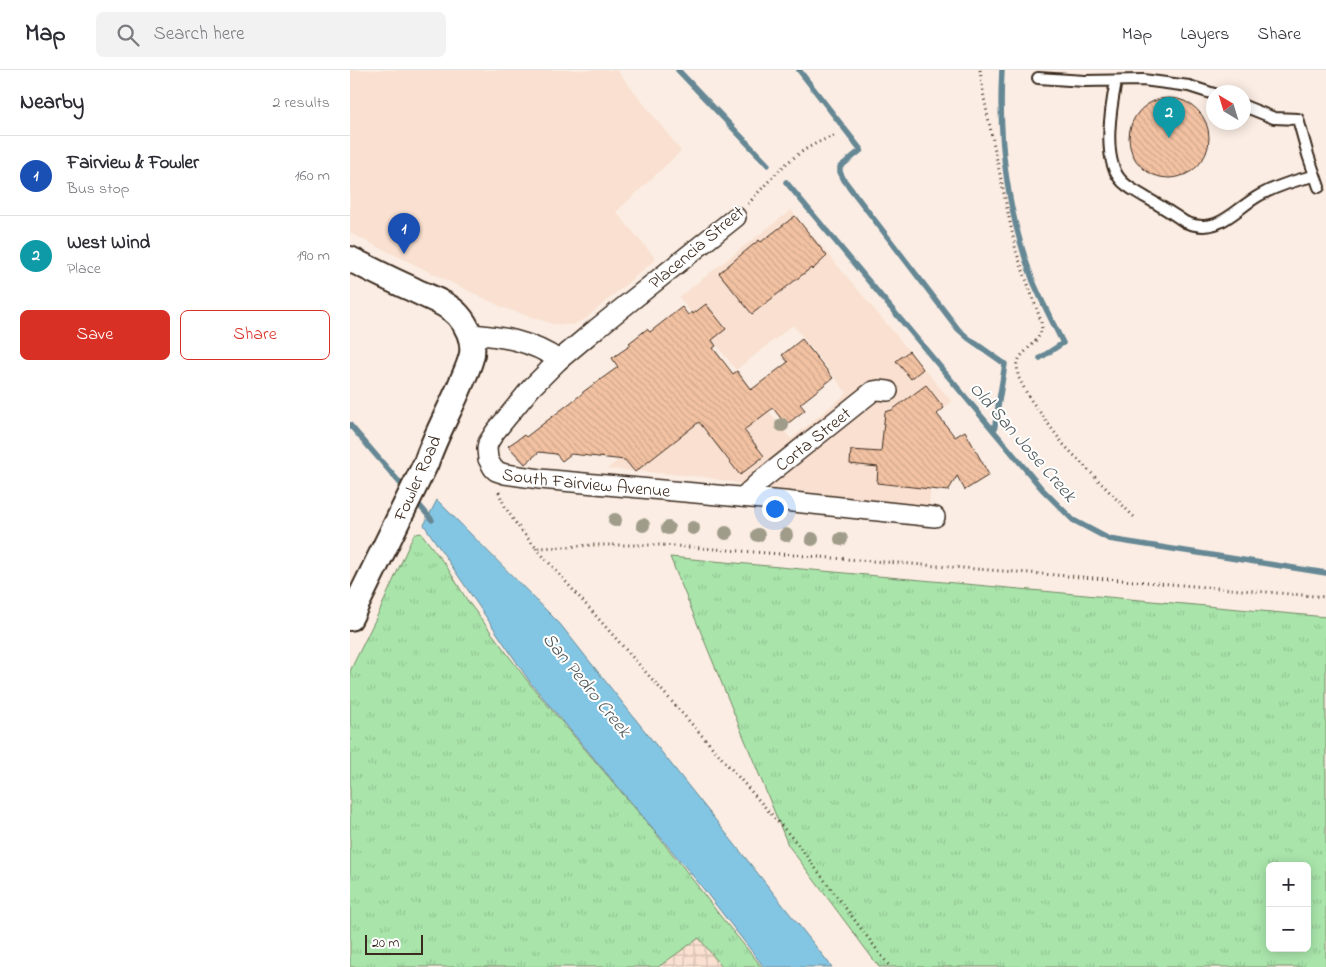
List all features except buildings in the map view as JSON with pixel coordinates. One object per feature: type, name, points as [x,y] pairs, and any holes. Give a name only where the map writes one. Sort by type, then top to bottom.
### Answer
[{"type":"street","name":"Placencia Street","points":[[558,360],[736,217]]},
{"type":"street","points":[[350,258],[452,310],[465,324],[470,334],[506,337],[521,341],[548,353],[558,360]]},
{"type":"street","name":"Fowler Road","points":[[350,618],[426,463],[456,394],[472,353],[470,334]]},
{"type":"street","name":"South Fairview Avenue","points":[[558,360],[531,388],[490,438],[487,449],[488,459],[493,468],[500,473],[540,479],[743,497],[935,517]]},
{"type":"street","name":"Corta Street","points":[[743,497],[759,482],[873,391],[888,391]]},
{"type":"lane","points":[[1038,78],[1116,81],[1143,80],[1189,86],[1206,91]]},
{"type":"lane","points":[[1116,81],[1110,110],[1109,129],[1112,160],[1116,172],[1119,178],[1133,190],[1185,222],[1201,226],[1217,223],[1267,192],[1290,182],[1314,176]]},
{"type":"lane","points":[[1251,109],[1274,118],[1298,119],[1314,176],[1319,187]]},
{"type":"path","points":[[980,70],[984,98],[1015,244],[1042,329],[1038,338],[1020,357],[1017,364],[1018,376],[1028,396],[1063,444],[1134,517]]},
{"type":"path","name":"Placencia Street","points":[[736,217],[782,167],[808,147],[834,136]]},
{"type":"path","points":[[500,473],[500,493],[503,504],[516,524],[795,841],[890,967]]},
{"type":"path","points":[[536,548],[591,545],[662,545],[1326,597]]},
{"type":"shaded area","points":[[350,70],[617,70],[681,151],[616,212],[656,259],[584,320],[572,325],[553,324],[504,308],[354,235],[350,232]]},
{"type":"shaded area","points":[[791,210],[952,402],[914,430],[933,453],[929,506],[774,490],[705,477],[607,469],[736,370],[679,297]],"holes":[[[793,325],[847,393],[791,439],[736,370]]]},
{"type":"shaded area","points":[[699,937],[722,967],[658,967]]},
{"type":"green space","points":[[421,533],[447,567],[467,600],[529,683],[644,819],[762,967],[722,967],[699,938],[658,967],[350,967],[350,671],[414,534]]},
{"type":"green space","points":[[670,557],[1326,617],[1326,967],[879,967],[788,845]]},
{"type":"water","points":[[437,500],[560,624],[832,967],[764,967],[698,882],[530,682],[424,525]]},
{"type":"waterway","name":"Old San Jose Creek","points":[[678,70],[768,165]]},
{"type":"waterway","points":[[799,70],[861,150],[840,167],[844,180],[958,329],[1005,364],[994,431]]},
{"type":"waterway","points":[[1002,70],[1003,150],[1011,204],[1024,256],[1033,281],[1063,343],[1040,358]]},
{"type":"waterway","name":"Old San Jose Creek","points":[[786,182],[1042,489],[1073,520],[1109,539],[1326,573]]},
{"type":"waterway","name":"San Pedro Creek","points":[[350,425],[406,490]]},
{"type":"waterway","name":"San Pedro Creek","points":[[414,499],[432,520]]},
{"type":"place","name":"West Wind","points":[[1169,138]]},
{"type":"place","name":"Fairview & Fowler","points":[[404,254]]}]
